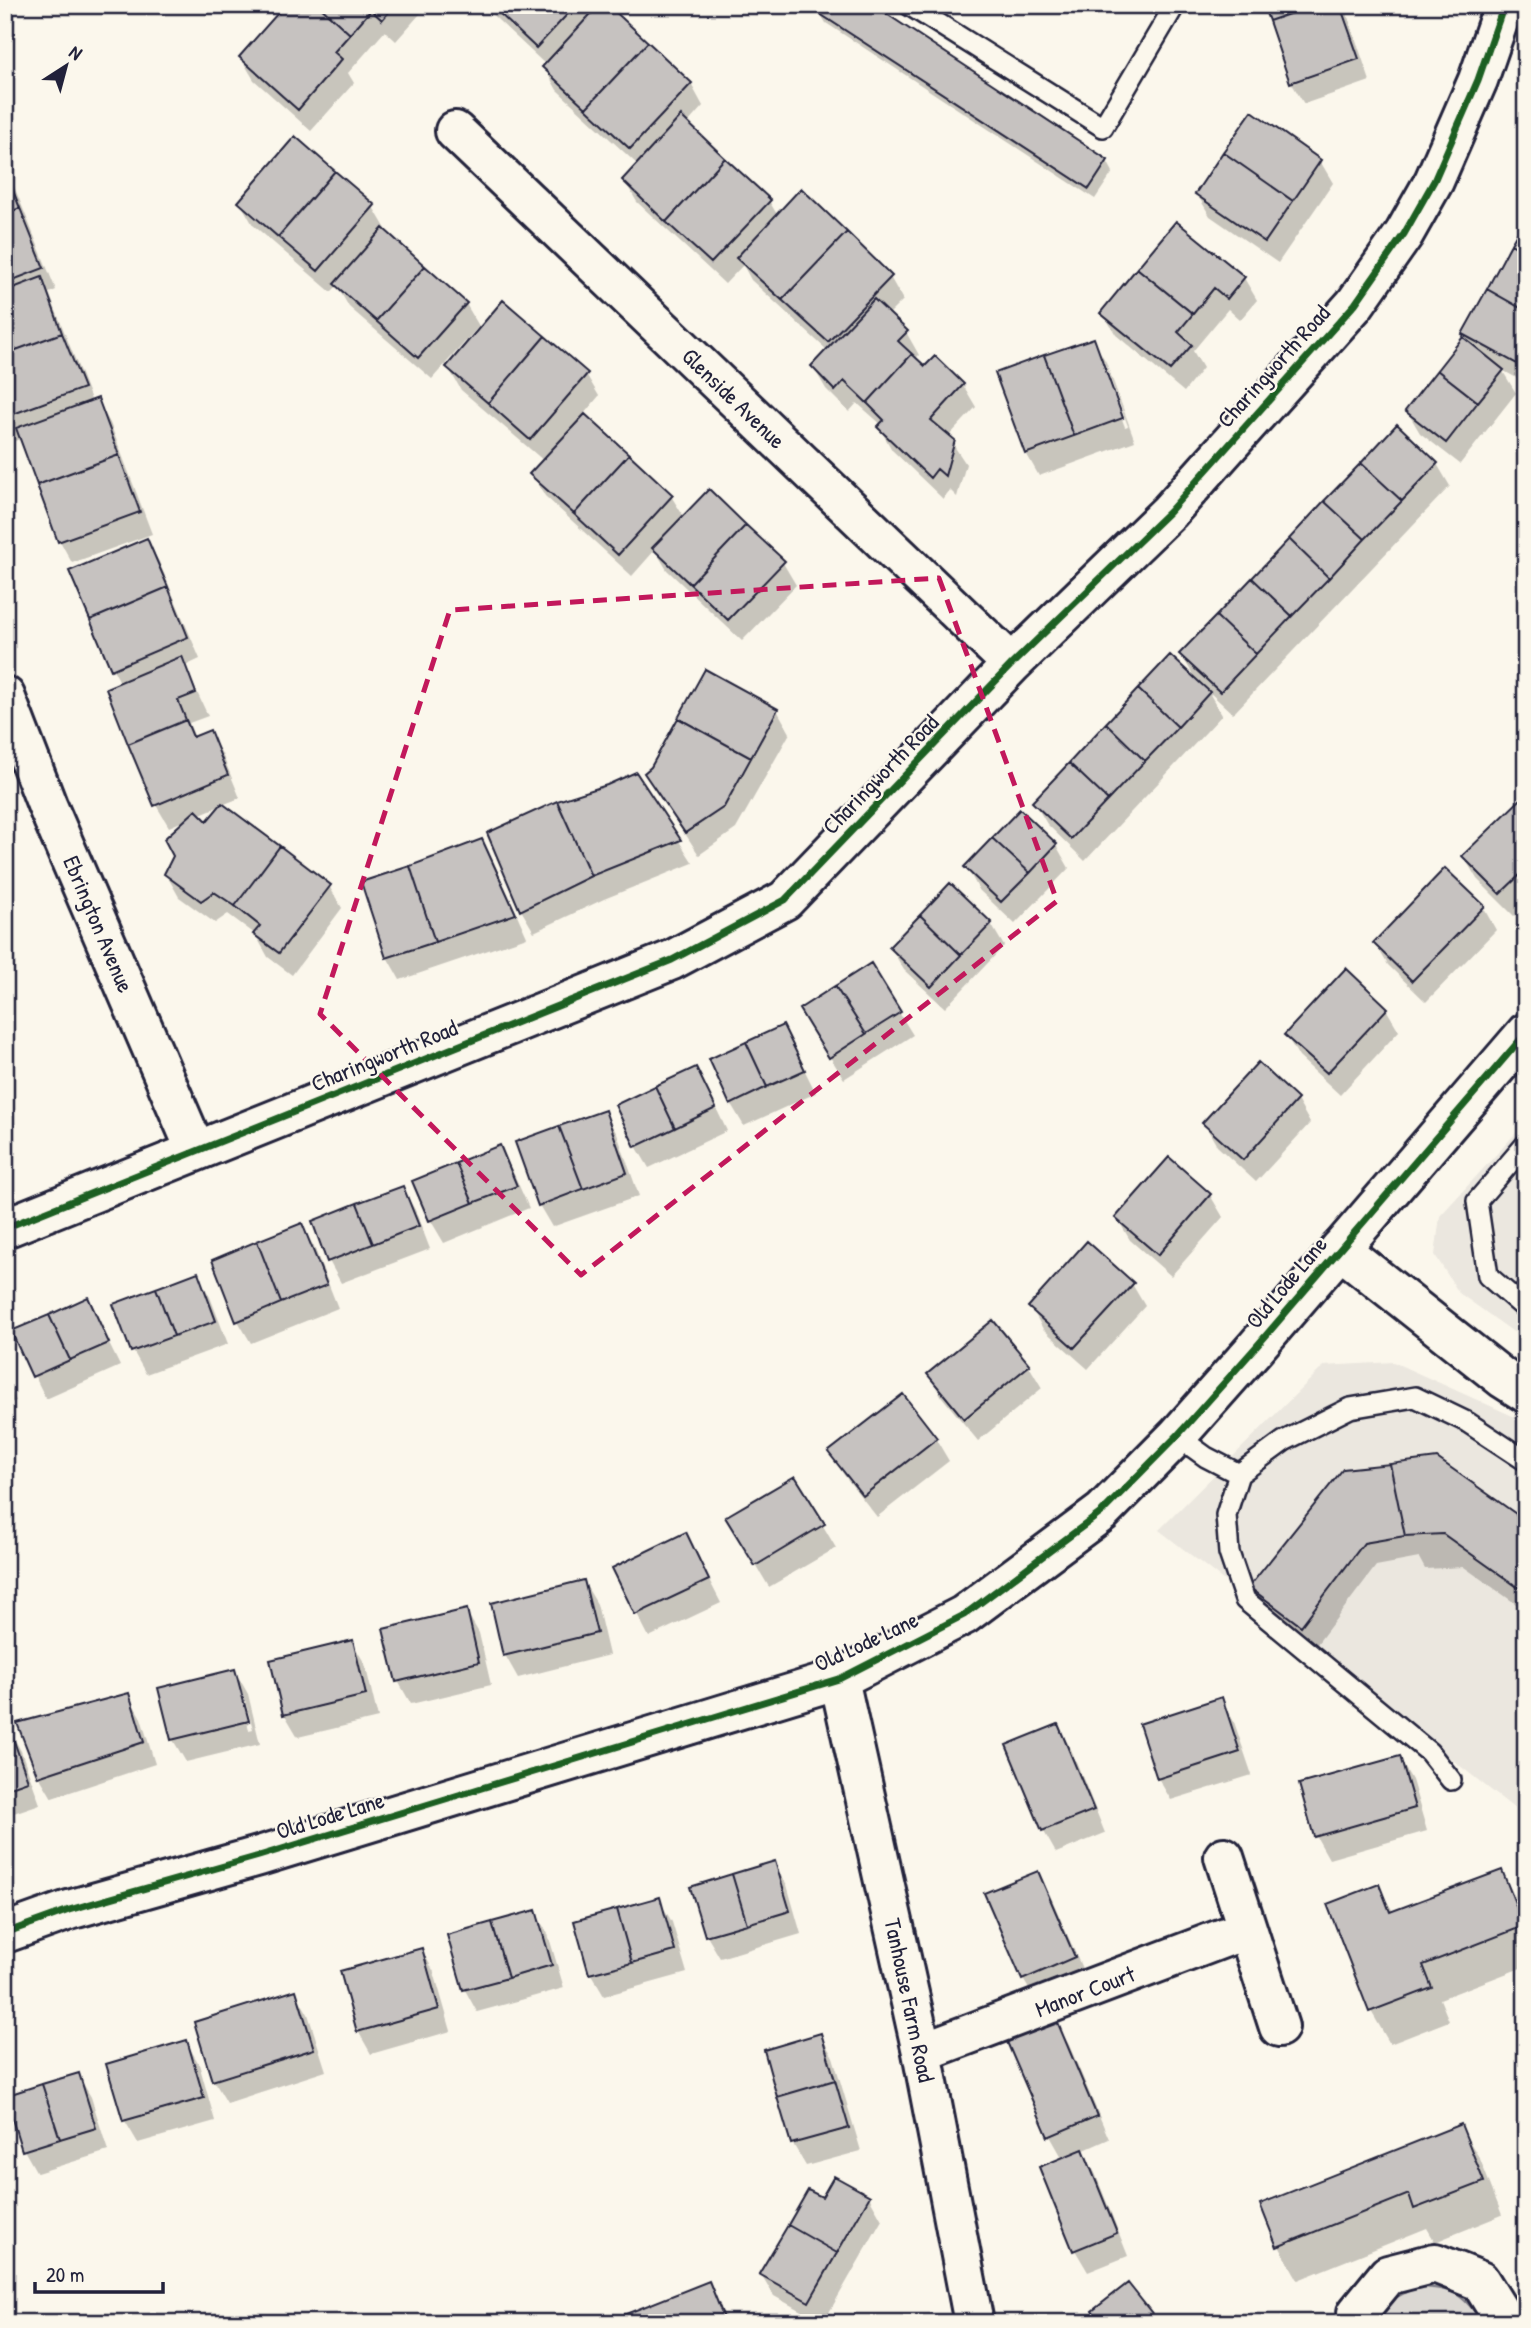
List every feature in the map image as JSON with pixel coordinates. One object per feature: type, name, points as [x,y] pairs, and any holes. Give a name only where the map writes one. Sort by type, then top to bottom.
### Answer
[{"type":"street","name":"Charingworth Road","points":[[5,1228],[673,960],[785,900],[1012,664],[1169,512],[1355,304],[1404,234],[1434,181],[1479,80],[1504,5]]},
{"type":"street","name":"Glenside Avenue","points":[[455,131],[1012,664]]},
{"type":"street","name":"Ebrington Avenue","points":[[5,696],[47,805],[196,1151]]},
{"type":"street","name":"Old Lode Lane","points":[[5,1933],[69,1910],[259,1856],[839,1679],[964,1615],[1102,1512],[1177,1436],[1526,1033]]},
{"type":"street","points":[[1340,1250],[1504,1379],[1526,1393]]},
{"type":"street","name":"Tanhouse Farm Road","points":[[839,1679],[922,2052],[974,2323]]},
{"type":"street","points":[[1224,1857],[1279,2027]]},
{"type":"street","name":"Manor Court","points":[[922,2052],[1247,1929]]},
{"type":"street","points":[[1357,2323],[1357,2313],[1388,2275],[1435,2263],[1480,2281],[1506,2323]]},
{"type":"lane","points":[[909,5],[1103,127],[1175,5]]},
{"type":"lane","points":[[1526,1144],[1477,1201],[1488,1276],[1526,1309]]},
{"type":"lane","points":[[1451,1780],[1429,1752],[1245,1600],[1229,1553],[1226,1515],[1240,1474],[1284,1441],[1350,1408],[1415,1396],[1467,1422],[1526,1461]]},
{"type":"lane","points":[[1177,1436],[1206,1457],[1240,1474]]},
{"type":"highlighted area","points":[[939,578],[1057,901],[581,1275],[320,1014],[450,610]]},
{"type":"shaded area","points":[[1526,1122],[1526,1341],[1459,1293],[1435,1255],[1440,1216]]},
{"type":"shaded area","points":[[1393,1362],[1526,1422],[1524,1816],[1159,1530],[1324,1366]]},
{"type":"shaded area","points":[[1416,2287],[1456,2294],[1469,2304],[1483,2323],[1374,2323],[1391,2300]]},
{"type":"building","points":[[285,5],[318,5],[350,34],[334,52],[342,59],[298,110],[239,57]]},
{"type":"building","points":[[318,5],[395,5],[382,20],[371,10],[350,34]]},
{"type":"building","points":[[499,5],[576,5],[536,48],[495,9]]},
{"type":"building","points":[[599,5],[608,5],[648,42],[586,108],[542,67]]},
{"type":"building","points":[[822,5],[873,5],[1108,160],[1089,189],[817,12]]},
{"type":"building","points":[[1263,5],[1315,5],[1269,21]]},
{"type":"building","points":[[1315,5],[1340,5],[1359,59],[1290,83],[1269,21]]},
{"type":"building","points":[[648,42],[692,83],[630,149],[586,108]]},
{"type":"building","points":[[1252,111],[1321,160],[1293,201],[1223,152]]},
{"type":"building","points":[[681,116],[725,158],[666,222],[622,180]]},
{"type":"building","points":[[295,136],[335,171],[278,237],[238,202]]},
{"type":"building","points":[[1223,152],[1293,201],[1265,242],[1195,194]]},
{"type":"building","points":[[725,158],[771,200],[711,263],[666,222]]},
{"type":"building","points":[[5,171],[20,208],[5,214]]},
{"type":"building","points":[[335,171],[375,205],[318,271],[278,237]]},
{"type":"building","points":[[801,188],[847,232],[782,300],[736,258]]},
{"type":"building","points":[[20,208],[44,268],[5,283],[5,214]]},
{"type":"building","points":[[1526,218],[1526,253],[1511,244]]},
{"type":"building","points":[[1176,221],[1245,277],[1227,299],[1214,288],[1193,314],[1137,268]]},
{"type":"building","points":[[383,228],[425,266],[376,321],[334,284]]},
{"type":"building","points":[[847,232],[892,276],[828,342],[782,300]]},
{"type":"building","points":[[1511,244],[1526,253],[1526,311],[1487,289]]},
{"type":"building","points":[[425,266],[467,303],[418,358],[376,321]]},
{"type":"building","points":[[1137,268],[1193,314],[1178,332],[1192,345],[1170,370],[1100,313]]},
{"type":"building","points":[[42,277],[62,333],[5,354],[5,291]]},
{"type":"building","points":[[1487,289],[1526,311],[1526,348],[1517,364],[1462,334]]},
{"type":"building","points":[[874,299],[908,331],[898,341],[912,354],[867,403],[844,381],[835,391],[811,366]]},
{"type":"building","points":[[503,300],[545,336],[488,403],[446,367]]},
{"type":"building","points":[[62,333],[84,388],[5,417],[5,354]]},
{"type":"building","points":[[545,336],[588,373],[530,440],[488,403]]},
{"type":"building","points":[[1463,337],[1504,370],[1478,402],[1437,370]]},
{"type":"building","points":[[1094,338],[1123,418],[1074,436],[1044,355]]},
{"type":"building","points":[[912,354],[925,366],[935,356],[964,384],[931,420],[955,440],[945,476],[937,469],[930,478],[877,427],[884,420],[867,403]]},
{"type":"building","points":[[1044,355],[1074,436],[1025,454],[995,373]]},
{"type":"building","points":[[1437,370],[1478,402],[1446,443],[1405,411]]},
{"type":"building","points":[[98,398],[119,455],[37,485],[16,428]]},
{"type":"building","points":[[585,414],[629,454],[574,514],[529,474]]},
{"type":"building","points":[[1397,424],[1438,463],[1402,501],[1361,463]]},
{"type":"building","points":[[629,454],[673,495],[618,555],[574,514]]},
{"type":"building","points":[[119,455],[140,512],[58,542],[37,485]]},
{"type":"building","points":[[1361,463],[1402,501],[1365,539],[1324,501]]},
{"type":"building","points":[[709,489],[746,525],[690,584],[652,548]]},
{"type":"building","points":[[1324,501],[1365,539],[1329,578],[1289,539]]},
{"type":"building","points":[[746,525],[785,561],[728,620],[690,584]]},
{"type":"building","points":[[147,538],[168,587],[90,620],[69,571]]},
{"type":"building","points":[[1289,539],[1329,578],[1292,616],[1252,578]]},
{"type":"building","points":[[1252,578],[1292,616],[1256,654],[1216,616]]},
{"type":"building","points":[[168,587],[188,637],[111,670],[90,620]]},
{"type":"building","points":[[1216,616],[1256,654],[1220,692],[1179,654]]},
{"type":"building","points":[[1170,655],[1210,692],[1178,727],[1138,689]]},
{"type":"building","points":[[182,656],[196,693],[178,700],[186,720],[128,744],[106,688]]},
{"type":"building","points":[[705,669],[778,709],[751,758],[678,718]]},
{"type":"building","points":[[1138,689],[1178,727],[1145,761],[1106,723]]},
{"type":"building","points":[[678,718],[751,758],[724,807],[685,833],[644,773],[651,767]]},
{"type":"building","points":[[186,720],[193,737],[210,730],[228,775],[154,806],[128,744]]},
{"type":"building","points":[[1106,723],[1145,761],[1108,800],[1069,763]]},
{"type":"building","points":[[1069,763],[1108,800],[1071,839],[1032,802]]},
{"type":"building","points":[[636,772],[681,840],[591,876],[557,801],[607,785]]},
{"type":"building","points":[[1526,794],[1526,869],[1500,894],[1462,856]]},
{"type":"building","points":[[557,801],[591,876],[520,911],[487,833]]},
{"type":"building","points":[[222,803],[280,846],[235,906],[214,892],[201,901],[164,874],[173,856],[164,839],[196,810],[207,821]]},
{"type":"building","points":[[1020,809],[1057,844],[1030,873],[992,838]]},
{"type":"building","points":[[992,838],[1030,873],[1001,902],[964,867]]},
{"type":"building","points":[[482,839],[516,914],[435,942],[410,866]]},
{"type":"building","points":[[280,846],[331,885],[279,953],[253,934],[260,926],[235,906]]},
{"type":"building","points":[[410,866],[435,942],[386,958],[361,882]]},
{"type":"building","points":[[1445,868],[1485,906],[1412,981],[1373,943]]},
{"type":"building","points":[[950,883],[992,923],[961,955],[920,915]]},
{"type":"building","points":[[920,915],[961,955],[931,987],[889,947]]},
{"type":"building","points":[[871,963],[901,1012],[866,1034],[835,986]]},
{"type":"building","points":[[1346,968],[1388,1008],[1327,1073],[1284,1035]]},
{"type":"building","points":[[835,986],[866,1034],[829,1058],[799,1009]]},
{"type":"building","points":[[783,1025],[805,1070],[767,1087],[746,1042]]},
{"type":"building","points":[[746,1042],[767,1087],[730,1105],[709,1059]]},
{"type":"building","points":[[1258,1062],[1298,1099],[1243,1160],[1202,1123]]},
{"type":"building","points":[[696,1067],[716,1108],[675,1128],[655,1086]]},
{"type":"building","points":[[655,1086],[675,1128],[635,1147],[615,1105]]},
{"type":"building","points":[[605,1110],[627,1173],[583,1189],[559,1126]]},
{"type":"building","points":[[559,1126],[583,1189],[538,1206],[515,1142]]},
{"type":"building","points":[[500,1145],[517,1186],[473,1203],[456,1163]]},
{"type":"building","points":[[1169,1157],[1211,1194],[1158,1255],[1115,1218]]},
{"type":"building","points":[[456,1163],[473,1203],[429,1221],[412,1181]]},
{"type":"building","points":[[403,1186],[419,1226],[373,1244],[357,1203]]},
{"type":"building","points":[[357,1203],[373,1244],[327,1262],[312,1221]]},
{"type":"building","points":[[302,1223],[327,1285],[281,1303],[257,1241]]},
{"type":"building","points":[[257,1241],[281,1303],[236,1322],[212,1260]]},
{"type":"building","points":[[1087,1241],[1134,1283],[1074,1348],[1028,1307]]},
{"type":"building","points":[[198,1272],[216,1321],[174,1336],[156,1288]]},
{"type":"building","points":[[156,1288],[174,1336],[131,1352],[113,1304]]},
{"type":"building","points":[[88,1297],[109,1343],[70,1360],[49,1315]]},
{"type":"building","points":[[49,1315],[70,1360],[32,1377],[11,1331]]},
{"type":"building","points":[[993,1320],[1030,1365],[964,1419],[927,1374]]},
{"type":"building","points":[[5,1376],[11,1390],[5,1392]]},
{"type":"building","points":[[903,1394],[937,1438],[863,1496],[828,1452]]},
{"type":"building","points":[[1437,1458],[1526,1521],[1526,1593],[1443,1534],[1405,1536],[1390,1464]]},
{"type":"building","points":[[1390,1464],[1405,1536],[1364,1543],[1301,1626],[1249,1587],[1343,1469]]},
{"type":"building","points":[[795,1476],[825,1524],[755,1566],[725,1517]]},
{"type":"building","points":[[686,1532],[709,1580],[635,1615],[612,1568]]},
{"type":"building","points":[[584,1580],[597,1633],[503,1656],[491,1603]]},
{"type":"building","points":[[467,1609],[479,1662],[396,1682],[383,1629]]},
{"type":"building","points":[[353,1640],[366,1695],[283,1715],[270,1660]]},
{"type":"building","points":[[235,1669],[249,1721],[171,1740],[158,1688]]},
{"type":"building","points":[[129,1693],[144,1742],[38,1777],[17,1723]]},
{"type":"building","points":[[1222,1697],[1240,1752],[1157,1779],[1139,1724]]},
{"type":"building","points":[[1058,1724],[1094,1810],[1042,1831],[1006,1745]]},
{"type":"building","points":[[9,1727],[28,1781],[5,1789],[5,1728]]},
{"type":"building","points":[[1400,1756],[1415,1808],[1314,1837],[1299,1784]]},
{"type":"building","points":[[775,1861],[790,1911],[747,1924],[732,1874]]},
{"type":"building","points":[[1502,1870],[1524,1926],[1423,1965],[1432,1988],[1369,2012],[1327,1904],[1379,1884],[1390,1912]]},
{"type":"building","points":[[1038,1871],[1075,1957],[1022,1980],[984,1893]]},
{"type":"building","points":[[732,1874],[747,1924],[705,1936],[690,1887]]},
{"type":"building","points":[[660,1897],[675,1951],[632,1963],[617,1909]]},
{"type":"building","points":[[617,1909],[632,1963],[589,1974],[574,1921]]},
{"type":"building","points":[[536,1910],[552,1965],[508,1978],[492,1922]]},
{"type":"building","points":[[492,1922],[508,1978],[463,1990],[447,1935]]},
{"type":"building","points":[[422,1948],[439,2009],[357,2032],[340,1971]]},
{"type":"building","points":[[296,1990],[314,2049],[212,2081],[194,2022]]},
{"type":"building","points":[[1057,2021],[1097,2116],[1048,2137],[1007,2042]]},
{"type":"building","points":[[821,2033],[835,2080],[777,2097],[764,2050]]},
{"type":"building","points":[[187,2040],[204,2098],[123,2121],[106,2064]]},
{"type":"building","points":[[79,2073],[96,2128],[60,2139],[42,2084]]},
{"type":"building","points":[[835,2080],[849,2128],[791,2144],[777,2097]]},
{"type":"building","points":[[42,2084],[60,2139],[22,2151],[5,2096]]},
{"type":"building","points":[[1461,2124],[1484,2182],[1414,2209],[1409,2194],[1277,2247],[1260,2204]]},
{"type":"building","points":[[1083,2149],[1117,2233],[1073,2251],[1039,2167]]},
{"type":"building","points":[[834,2176],[870,2196],[837,2253],[788,2225],[808,2190],[822,2197]]},
{"type":"building","points":[[788,2225],[837,2253],[809,2302],[759,2274]]},
{"type":"building","points":[[709,2281],[726,2323],[620,2323],[618,2317]]},
{"type":"building","points":[[1128,2283],[1158,2321],[1100,2323],[1092,2311]]},
{"type":"cycle path","points":[[5,1228],[672,960],[785,900],[1012,664],[1169,512],[1355,304],[1404,234],[1434,181],[1478,80],[1504,5]]},
{"type":"cycle path","points":[[5,1933],[69,1910],[259,1856],[839,1679],[964,1615],[1102,1512],[1177,1436],[1526,1033]]}]
